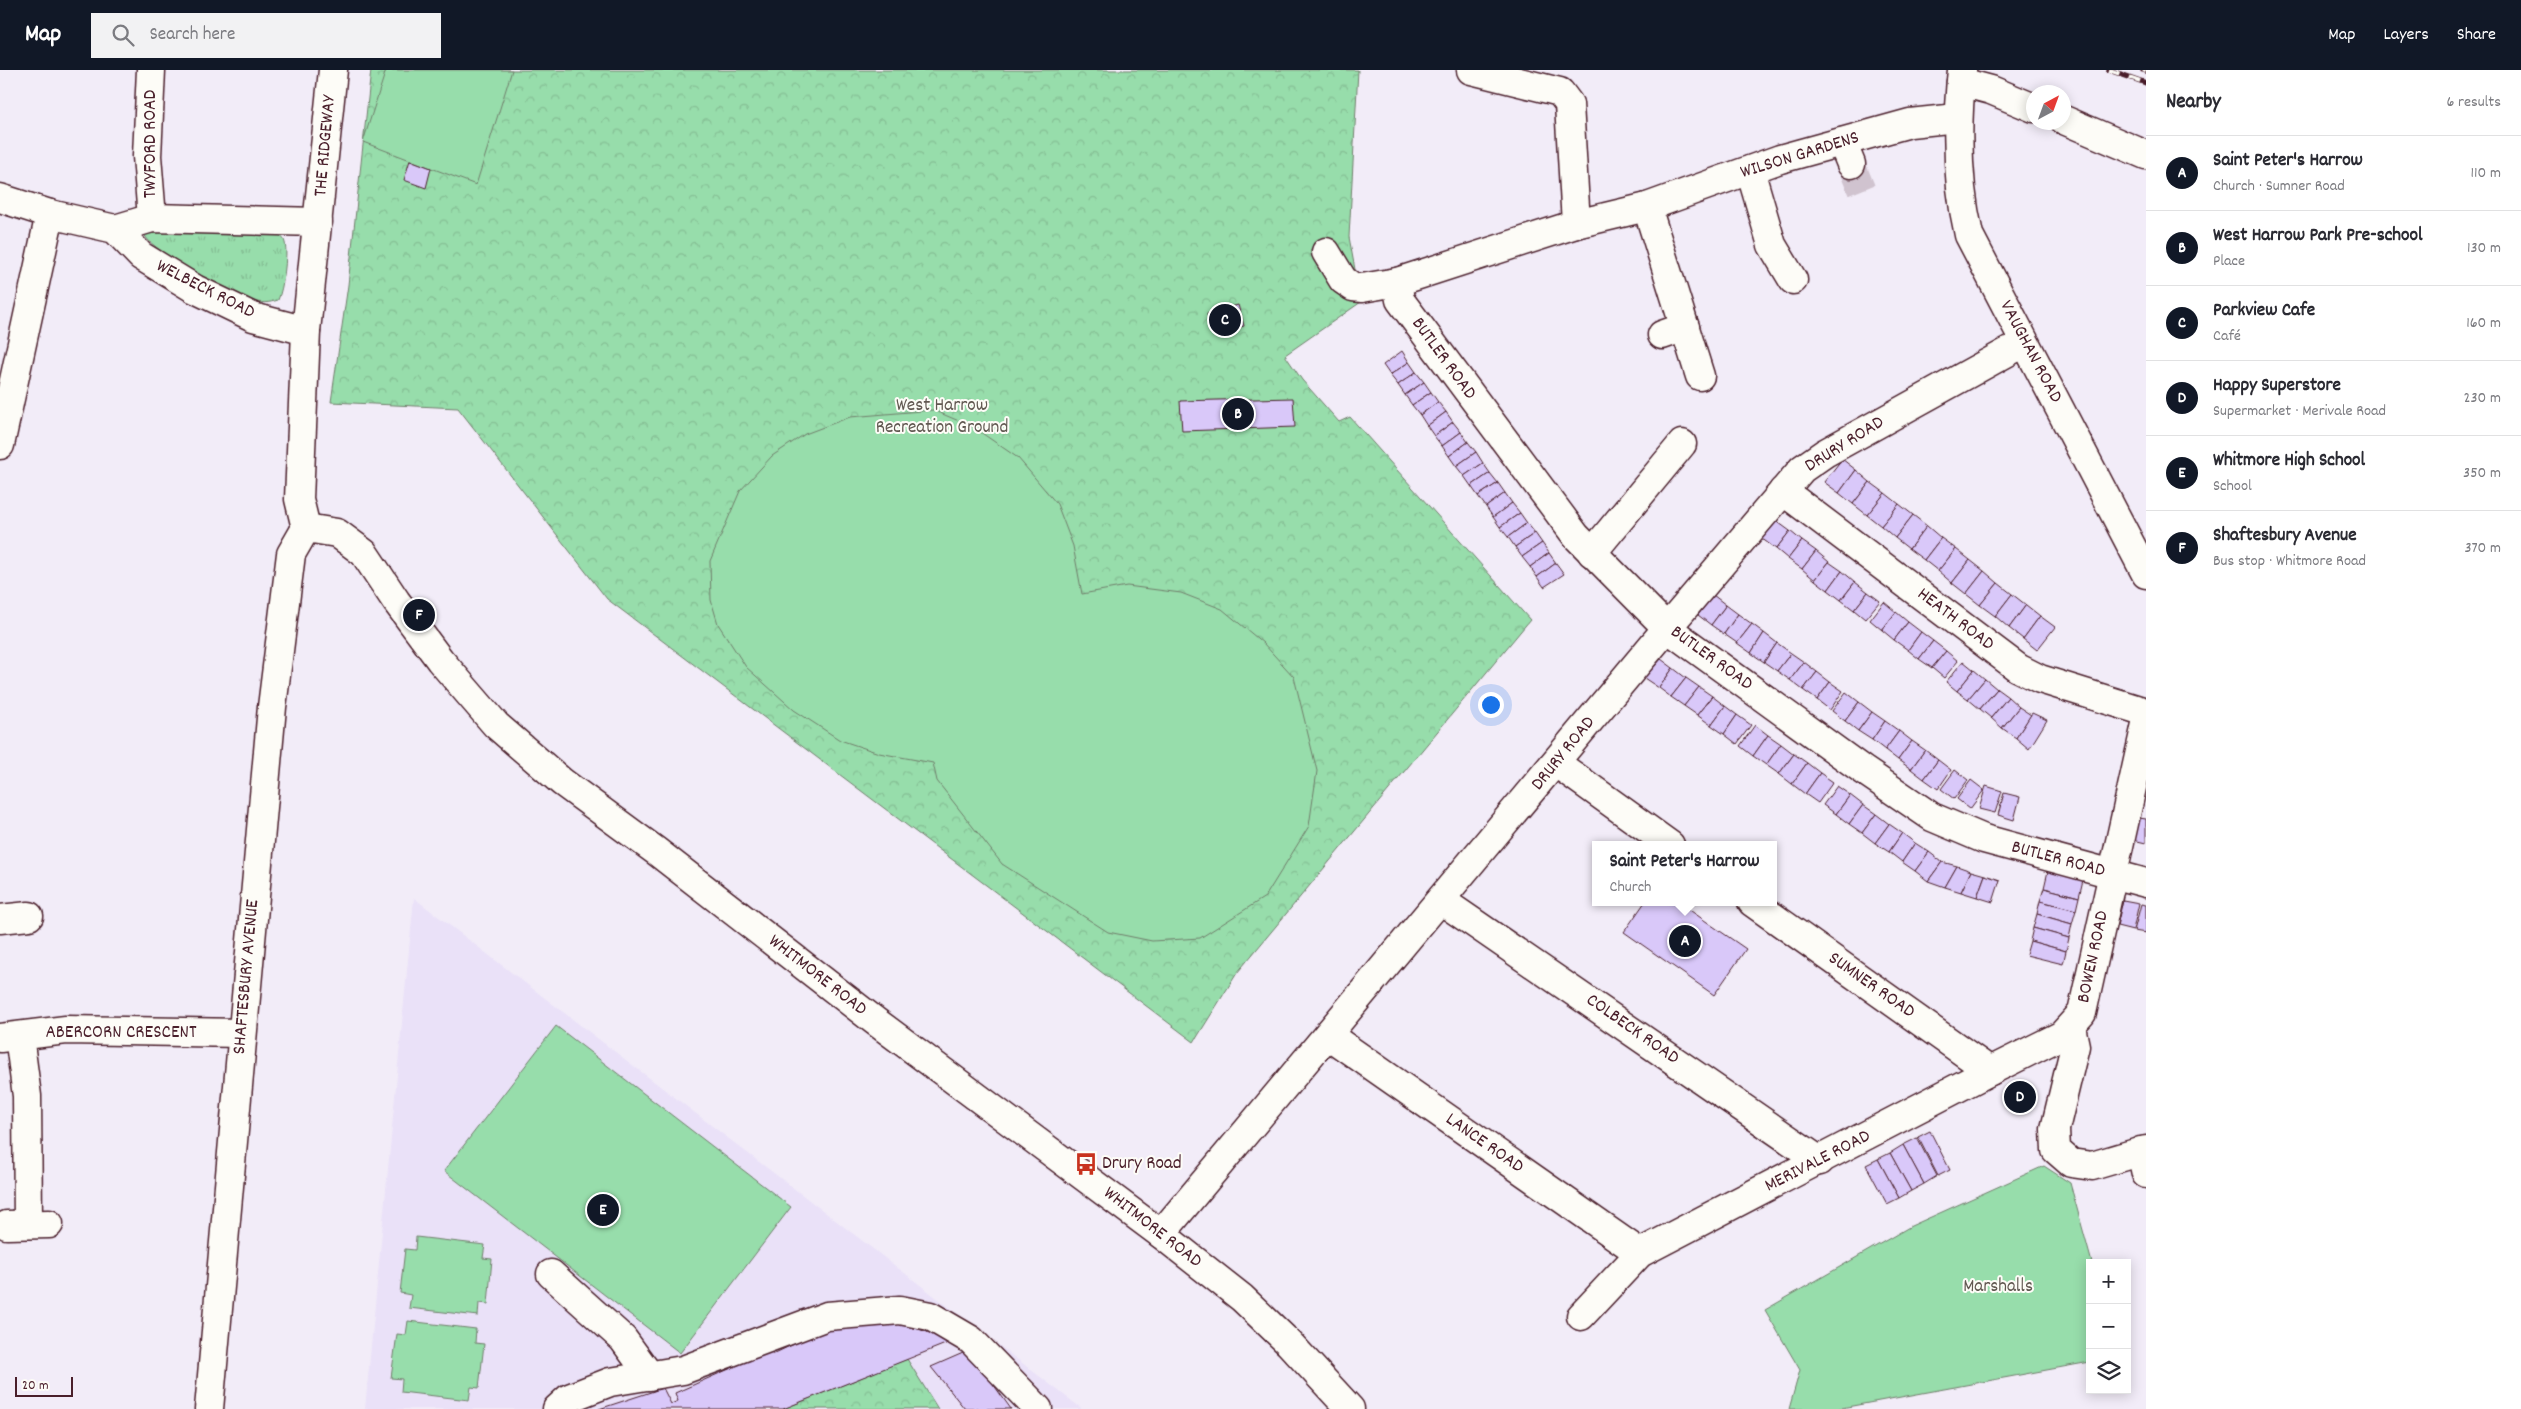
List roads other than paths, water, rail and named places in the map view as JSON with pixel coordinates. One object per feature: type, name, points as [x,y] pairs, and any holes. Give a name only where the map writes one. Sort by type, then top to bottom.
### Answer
[{"type":"street","name":"TWYFORD ROAD","points":[[151,70],[147,156],[152,218]]},
{"type":"street","name":"THE RIDGEWAY","points":[[318,222],[333,70]]},
{"type":"street","points":[[1471,70],[1560,92],[1569,104],[1576,224]]},
{"type":"street","points":[[1961,76],[2026,105]]},
{"type":"street","name":"VAUGHAN ROAD","points":[[1961,76],[1957,118],[1960,197],[1969,235],[2146,574]]},
{"type":"street","name":"WILSON GARDENS","points":[[1326,252],[1343,280],[1353,287],[1362,288],[1397,282],[1576,224],[1647,207],[1750,170],[1847,153],[1910,123],[1957,118]]},
{"type":"street","points":[[2071,123],[2146,155]]},
{"type":"street","points":[[1750,170],[1772,245],[1793,280]]},
{"type":"street","points":[[0,198],[50,214],[115,229],[152,218],[318,222],[311,265],[306,331],[300,499],[306,528]]},
{"type":"street","points":[[1647,207],[1673,331],[1700,376]]},
{"type":"street","points":[[0,445],[50,214]]},
{"type":"street","name":"WELBECK ROAD","points":[[115,229],[141,256],[195,289],[253,317],[306,331]]},
{"type":"street","name":"BUTLER ROAD","points":[[1397,282],[1400,300],[1564,520],[1592,552],[1667,628],[1862,770],[1932,817],[1984,839],[2146,882]]},
{"type":"street","name":"DRURY ROAD","points":[[1161,1234],[1442,901],[1667,628],[1802,469],[1825,453],[2024,343]]},
{"type":"street","points":[[1592,552],[1682,444]]},
{"type":"street","name":"HEATH ROAD","points":[[1783,491],[2018,668],[2040,679],[2146,712]]},
{"type":"street","name":"SHAFTESBURY AVENUE","points":[[209,1409],[272,706],[291,554],[306,528]]},
{"type":"street","name":"WHITMORE ROAD","points":[[306,528],[337,533],[364,553],[396,601],[452,674],[496,725],[562,782],[656,851],[875,1021],[1161,1234],[1242,1298],[1289,1343],[1350,1409]]},
{"type":"street","name":"BOWEN ROAD","points":[[2144,1158],[2092,1166],[2071,1164],[2056,1150],[2054,1129],[2075,1046],[2071,1027],[2082,1013],[2146,724]]},
{"type":"street","points":[[1556,763],[1664,841]]},
{"type":"street","name":"COLBECK ROAD","points":[[1442,901],[1820,1161]]},
{"type":"street","name":"SUMNER ROAD","points":[[1758,906],[1990,1070]]},
{"type":"street","points":[[0,919],[29,916]]},
{"type":"street","name":"MERIVALE ROAD","points":[[1581,1316],[1640,1253],[1820,1161],[1990,1070],[2062,1036],[2071,1027]]},
{"type":"street","name":"ABERCORN CRESCENT","points":[[9,1037],[66,1030],[242,1033]]},
{"type":"street","name":"LANCE ROAD","points":[[1328,1035],[1640,1253]]},
{"type":"street","points":[[9,1037],[26,1096],[28,1225]]},
{"type":"street","points":[[551,1274],[623,1339],[650,1376]]},
{"type":"street","points":[[557,1409],[569,1398],[610,1382],[683,1370],[826,1316],[900,1310],[930,1316],[971,1340],[1038,1409]]},
{"type":"tunnel","points":[[1851,164],[1864,196]]},
{"type":"railway","points":[[2109,70],[2146,83]]},
{"type":"place","name":"Parkview Cafe","points":[[1225,320]]},
{"type":"place","name":"West Harrow Park Pre-school","points":[[1238,414]]},
{"type":"place","name":"Shaftesbury Avenue","points":[[419,615]]},
{"type":"place","name":"Saint Peter's Harrow","points":[[1685,941]]},
{"type":"place","name":"Happy Superstore","points":[[2020,1097]]},
{"type":"place","name":"Drury Road","points":[[1086,1164]]},
{"type":"place","name":"Whitmore High School","points":[[603,1210]]},
{"type":"park label","name":"West Harrow Recreation Ground","points":[[942,417]]},
{"type":"park label","name":"Marshalls","points":[[1998,1287]]}]
